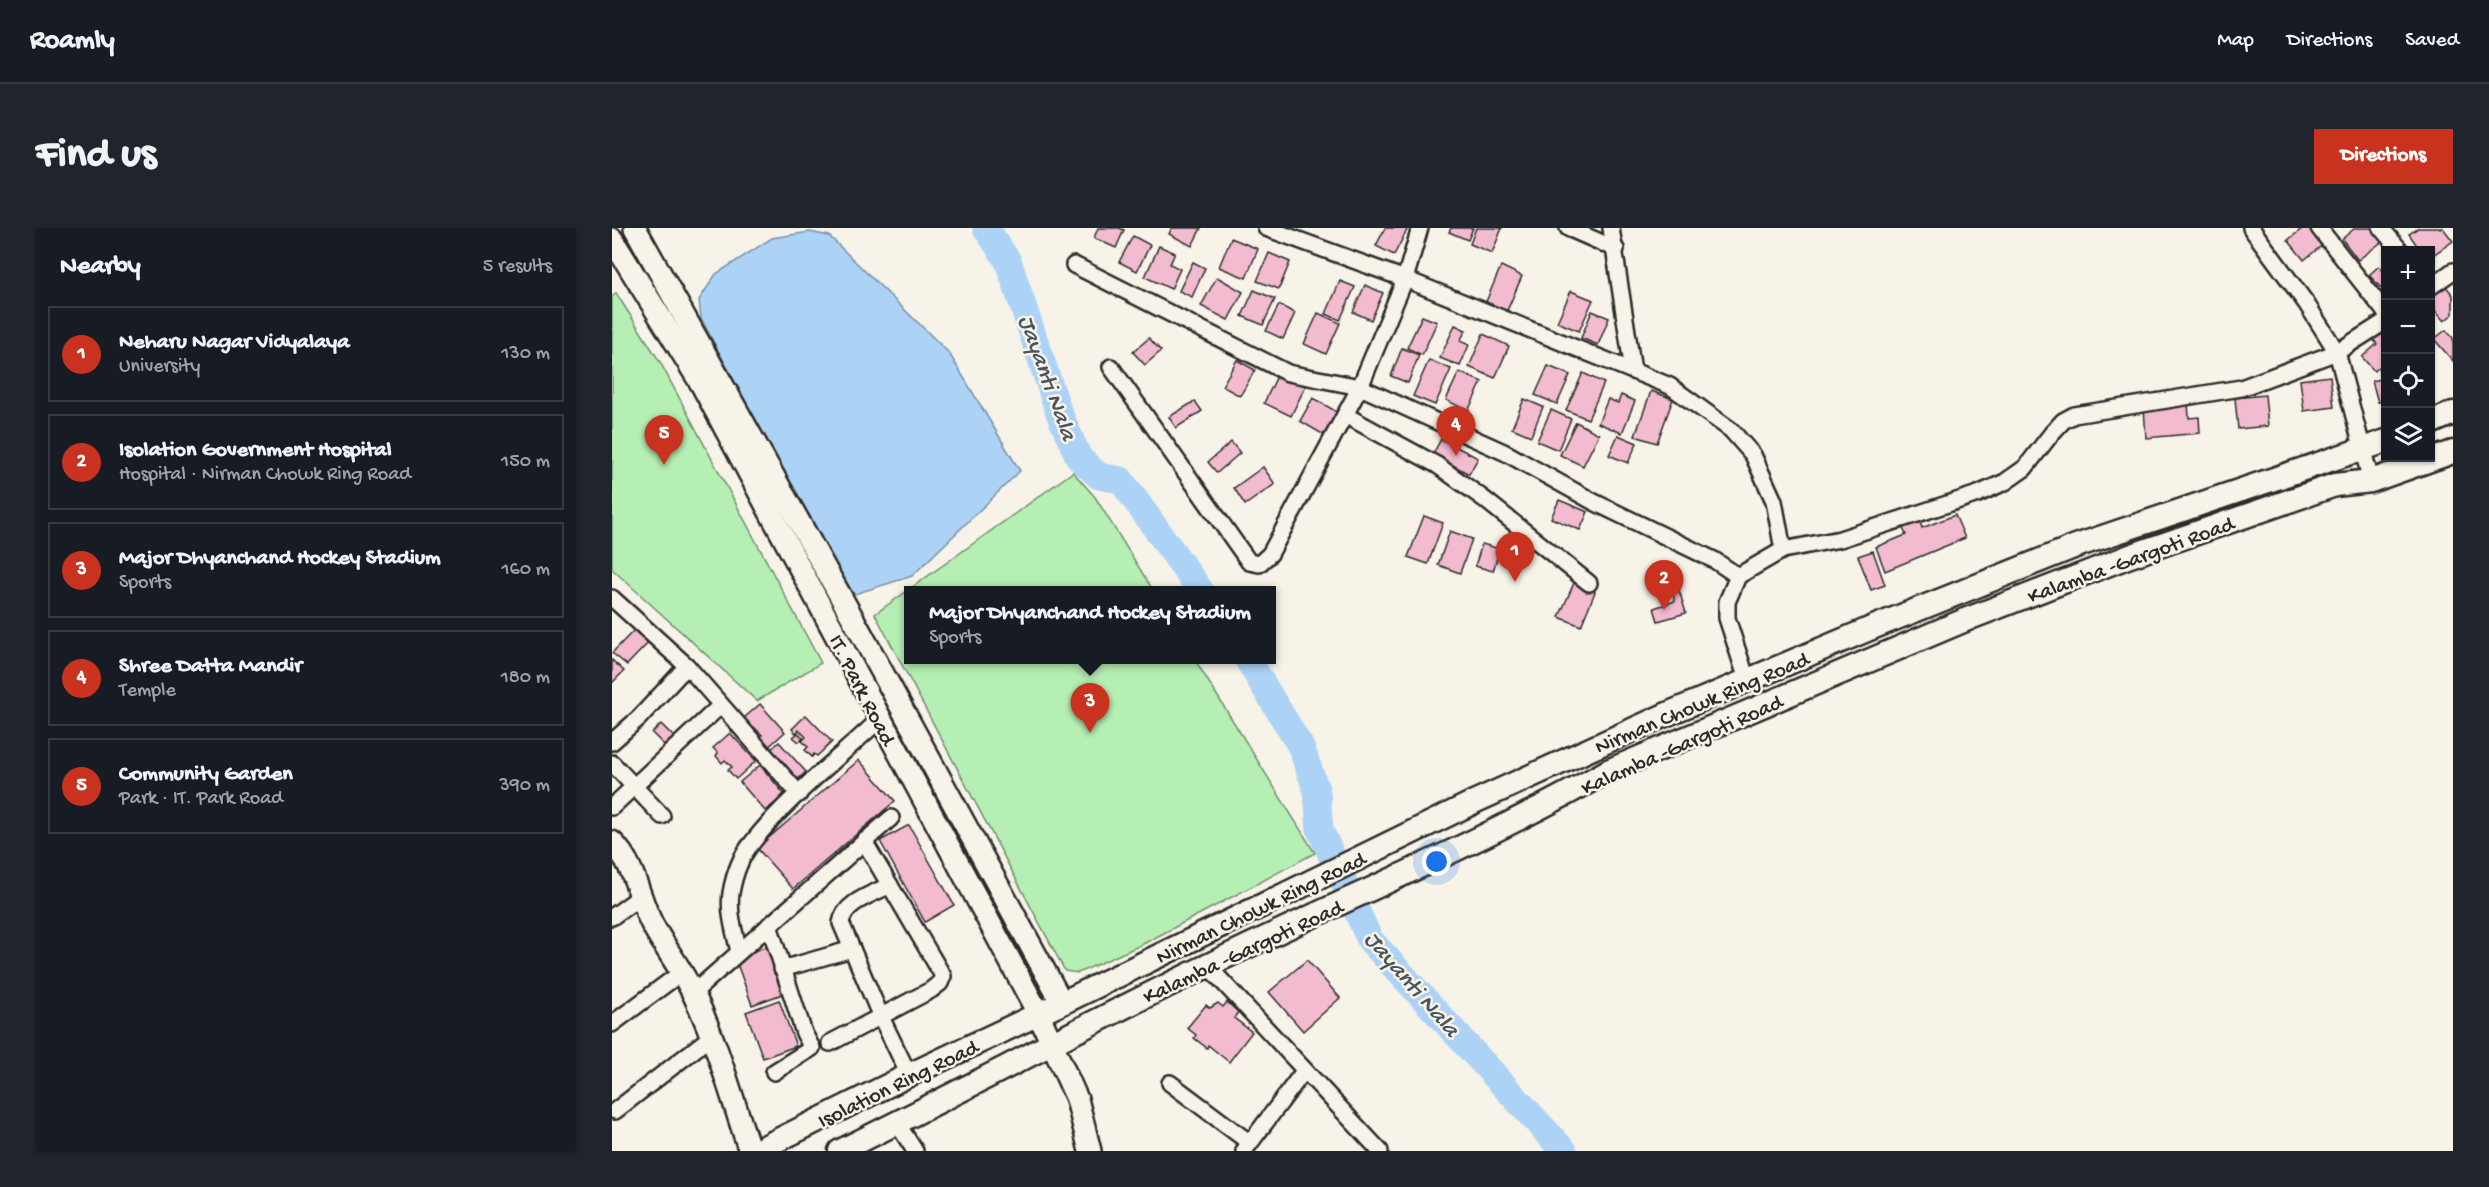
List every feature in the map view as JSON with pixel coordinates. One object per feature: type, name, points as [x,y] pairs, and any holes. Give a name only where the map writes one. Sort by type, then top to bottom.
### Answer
[{"type":"main road","name":"IT. Park Road","points":[[635,228],[850,614],[1062,1003]]},
{"type":"main road","name":"IT. Park Road","points":[[612,239],[702,385],[1038,1013],[1077,1100],[1090,1151]]},
{"type":"main road","points":[[2435,421],[2453,412]]},
{"type":"main road","name":"Nirman Chowk Ring Road","points":[[1038,1013],[1476,801],[1748,680],[2076,546],[2381,443]]},
{"type":"main road","name":"Kalamba -Gargoti Road","points":[[840,1151],[1050,1042],[1554,801],[1608,771],[1970,618],[2130,556],[2335,485],[2371,480],[2453,452]]},
{"type":"main road","points":[[612,843],[627,861],[652,924],[693,993],[712,1036],[750,1151]]},
{"type":"main road","name":"Isolation Ring Road","points":[[756,1151],[1038,1013]]},
{"type":"street","points":[[1266,228],[1405,279],[1670,386],[1731,430],[1753,455],[1774,501],[1783,550]]},
{"type":"street","points":[[1111,367],[1249,562],[1259,564],[1270,554],[1360,387],[1405,279],[1420,228]]},
{"type":"street","points":[[1568,228],[1616,249]]},
{"type":"street","points":[[1611,228],[1633,371]]},
{"type":"street","points":[[2252,228],[2306,303],[2337,352],[2371,480]]},
{"type":"street","points":[[2319,228],[2381,308]]},
{"type":"street","points":[[2381,228],[2397,246]]},
{"type":"street","points":[[1074,265],[1288,373],[1360,387],[1506,453],[1594,502],[1714,560],[1738,576]]},
{"type":"street","points":[[2435,284],[2453,271]]},
{"type":"street","points":[[1748,680],[1727,618],[1727,602],[1738,576],[1783,550],[1840,539],[2005,482],[2025,468],[2052,432],[2063,421],[2074,415],[2241,388],[2337,352],[2381,324]]},
{"type":"street","points":[[1345,415],[1437,465],[1484,499],[1589,583]]},
{"type":"street","points":[[612,598],[687,666],[799,794]]},
{"type":"street","points":[[612,742],[639,718],[687,666]]},
{"type":"street","points":[[612,807],[720,706]]},
{"type":"street","points":[[739,952],[731,915],[731,893],[740,863],[751,844],[774,818],[880,719]]},
{"type":"street","points":[[612,763],[662,816]]},
{"type":"street","points":[[693,993],[891,818]]},
{"type":"street","points":[[830,1042],[931,990],[940,983],[943,976],[864,841]]},
{"type":"street","points":[[890,885],[849,907],[842,914],[841,923],[880,1017],[909,1075]]},
{"type":"street","points":[[612,917],[641,896]]},
{"type":"street","points":[[769,925],[804,1033],[812,1048],[774,1072]]},
{"type":"street","points":[[782,969],[852,949]]},
{"type":"street","points":[[1207,965],[1380,1151]]},
{"type":"street","points":[[612,1024],[682,972]]},
{"type":"street","points":[[615,1111],[712,1036]]},
{"type":"street","points":[[1170,1083],[1247,1147],[1304,1071]]},
{"type":"street","points":[[897,1123],[915,1151]]},
{"type":"green space","points":[[616,293],[660,362],[821,663],[757,701],[612,569],[612,297]]},
{"type":"green space","points":[[1073,472],[1095,497],[1151,586],[914,586]]},
{"type":"green space","points":[[904,593],[904,664],[1197,664],[1315,853],[1143,944],[1078,973],[1065,971],[875,614]]},
{"type":"water","points":[[810,232],[829,236],[949,353],[1020,471],[912,576],[855,594],[836,573],[701,318],[699,300],[716,274],[772,238]]},
{"type":"building","points":[[1098,228],[1124,230],[1116,248],[1094,238]]},
{"type":"building","points":[[1172,228],[1201,228],[1192,246],[1169,234]]},
{"type":"building","points":[[1385,228],[1408,228],[1394,255],[1376,246]]},
{"type":"building","points":[[1451,228],[1473,228],[1468,240],[1449,232]]},
{"type":"building","points":[[1476,228],[1502,228],[1492,253],[1470,244]]},
{"type":"building","points":[[2303,228],[2313,228],[2325,243],[2304,260],[2288,240]]},
{"type":"building","points":[[2355,228],[2372,228],[2383,241],[2358,260],[2342,239]]},
{"type":"building","points":[[2418,228],[2443,228],[2453,241],[2435,254],[2435,246],[2417,246],[2409,234]]},
{"type":"building","points":[[1133,236],[1150,245],[1137,271],[1119,262]]},
{"type":"building","points":[[1231,238],[1258,249],[1246,278],[1219,267]]},
{"type":"building","points":[[1159,246],[1175,253],[1170,264],[1180,269],[1171,289],[1145,277]]},
{"type":"building","points":[[1269,253],[1290,262],[1279,289],[1257,281]]},
{"type":"building","points":[[1193,262],[1205,268],[1192,297],[1179,291]]},
{"type":"building","points":[[1501,266],[1522,276],[1506,313],[1485,304]]},
{"type":"building","points":[[2379,266],[2381,288],[2369,275]]},
{"type":"building","points":[[1217,277],[1243,292],[1228,320],[1201,306]]},
{"type":"building","points":[[1340,281],[1355,287],[1340,320],[1326,314]]},
{"type":"building","points":[[2444,284],[2453,295],[2453,314],[2444,321],[2435,311],[2435,292]]},
{"type":"building","points":[[1365,285],[1383,293],[1371,320],[1353,312]]},
{"type":"building","points":[[1254,290],[1275,299],[1263,325],[1242,316]]},
{"type":"building","points":[[1571,291],[1593,300],[1579,331],[1557,322]]},
{"type":"building","points":[[1279,305],[1295,313],[1283,339],[1266,331]]},
{"type":"building","points":[[1592,311],[1609,318],[1598,345],[1581,338]]},
{"type":"building","points":[[1318,313],[1340,323],[1326,354],[1304,344]]},
{"type":"building","points":[[1422,316],[1437,322],[1422,355],[1407,348]]},
{"type":"building","points":[[1455,325],[1466,330],[1460,341],[1469,345],[1460,366],[1440,358]]},
{"type":"building","points":[[2446,330],[2453,338],[2453,361],[2435,340]]},
{"type":"building","points":[[2381,331],[2381,366],[2374,371],[2362,357],[2377,344],[2372,338]]},
{"type":"building","points":[[1483,334],[1509,346],[1495,378],[1469,367]]},
{"type":"building","points":[[1149,338],[1161,351],[1145,365],[1133,352]]},
{"type":"building","points":[[1402,348],[1419,355],[1408,383],[1391,376]]},
{"type":"building","points":[[1237,360],[1255,370],[1240,396],[1222,386]]},
{"type":"building","points":[[1429,360],[1451,369],[1435,405],[1413,396]]},
{"type":"building","points":[[1548,366],[1570,375],[1557,404],[1535,395]]},
{"type":"building","points":[[1279,372],[1306,385],[1291,416],[1264,403]]},
{"type":"building","points":[[1459,372],[1482,382],[1468,411],[1446,400]]},
{"type":"building","points":[[1583,373],[1604,383],[1588,419],[1566,410]]},
{"type":"building","points":[[2330,376],[2334,407],[2304,411],[2300,380]]},
{"type":"building","points":[[2381,379],[2381,401],[2378,402],[2372,381]]},
{"type":"building","points":[[1651,391],[1673,399],[1657,443],[1635,436]]},
{"type":"building","points":[[1621,395],[1635,401],[1622,433],[1598,423],[1608,399],[1618,403]]},
{"type":"building","points":[[2265,395],[2268,426],[2238,429],[2235,398]]},
{"type":"building","points":[[1313,398],[1337,412],[1324,435],[1300,421]]},
{"type":"building","points":[[1524,399],[1543,407],[1531,436],[1512,428]]},
{"type":"building","points":[[1195,401],[1202,411],[1176,428],[1169,417]]},
{"type":"building","points":[[2188,403],[2189,418],[2199,417],[2200,433],[2146,438],[2144,407]]},
{"type":"building","points":[[1551,410],[1571,419],[1558,450],[1537,441]]},
{"type":"building","points":[[1576,422],[1599,434],[1583,466],[1560,455]]},
{"type":"building","points":[[1618,435],[1637,443],[1628,463],[1609,455]]},
{"type":"building","points":[[1441,439],[1478,458],[1469,474],[1433,454]]},
{"type":"building","points":[[1231,442],[1240,453],[1217,473],[1208,462]]},
{"type":"building","points":[[1263,467],[1275,484],[1245,505],[1234,488]]},
{"type":"building","points":[[1559,500],[1588,512],[1580,530],[1551,518]]},
{"type":"building","points":[[1955,515],[1965,538],[1885,571],[1876,547],[1906,535],[1902,526],[1919,519],[1922,528]]},
{"type":"building","points":[[1424,516],[1443,523],[1428,564],[1408,557]]},
{"type":"building","points":[[1450,531],[1472,539],[1460,573],[1438,565]]},
{"type":"building","points":[[1482,544],[1500,549],[1493,571],[1475,566]]},
{"type":"building","points":[[1873,551],[1885,585],[1871,590],[1858,556]]},
{"type":"building","points":[[1574,583],[1595,592],[1581,626],[1559,617]]},
{"type":"building","points":[[1679,590],[1686,613],[1658,621],[1654,608],[1675,601],[1672,592]]},
{"type":"building","points":[[637,627],[651,640],[627,665],[612,653]]},
{"type":"building","points":[[612,660],[624,671],[612,683]]},
{"type":"building","points":[[760,704],[785,732],[765,750],[756,740],[762,735],[755,728],[751,732],[744,725],[748,722],[744,718]]},
{"type":"building","points":[[806,715],[832,742],[817,756],[814,754],[812,757],[805,750],[808,747],[802,741],[806,737],[799,730],[797,732],[803,738],[799,742],[793,737],[797,734],[792,729]]},
{"type":"building","points":[[661,724],[676,739],[667,748],[652,733]]},
{"type":"building","points":[[730,733],[756,761],[736,779],[728,770],[732,767],[725,760],[722,763],[713,748]]},
{"type":"building","points":[[779,742],[806,772],[787,789],[760,759]]},
{"type":"building","points":[[859,760],[895,801],[793,889],[757,848]]},
{"type":"building","points":[[760,765],[785,795],[765,811],[740,782]]},
{"type":"building","points":[[909,825],[954,905],[925,922],[880,841]]},
{"type":"building","points":[[768,946],[785,993],[752,1005],[735,958]]},
{"type":"building","points":[[1307,960],[1340,998],[1303,1031],[1269,992]]},
{"type":"building","points":[[779,1000],[796,1046],[763,1058],[746,1012]]},
{"type":"building","points":[[1227,1002],[1238,1012],[1234,1018],[1252,1032],[1229,1062],[1208,1045],[1207,1048],[1194,1038],[1196,1035],[1187,1028],[1206,1005],[1210,1008],[1218,1003],[1223,1007]]},
{"type":"waterway","name":"Jayanti Nala","points":[[986,228],[1008,261],[1059,413],[1079,458],[1099,476],[1121,480],[1197,586]]},
{"type":"waterway","name":"Jayanti Nala","points":[[1250,664],[1301,747],[1317,792],[1320,830],[1370,940],[1564,1151]]},
{"type":"place","name":"Shree Datta Mandir","points":[[1456,456]]},
{"type":"place","name":"Community Garden","points":[[664,465]]},
{"type":"place","name":"Neharu Nagar Vidyalaya","points":[[1515,582]]},
{"type":"place","name":"Isolation Government Hospital","points":[[1664,610]]},
{"type":"place","name":"Major Dhyanchand Hockey Stadium","points":[[1090,733]]}]
